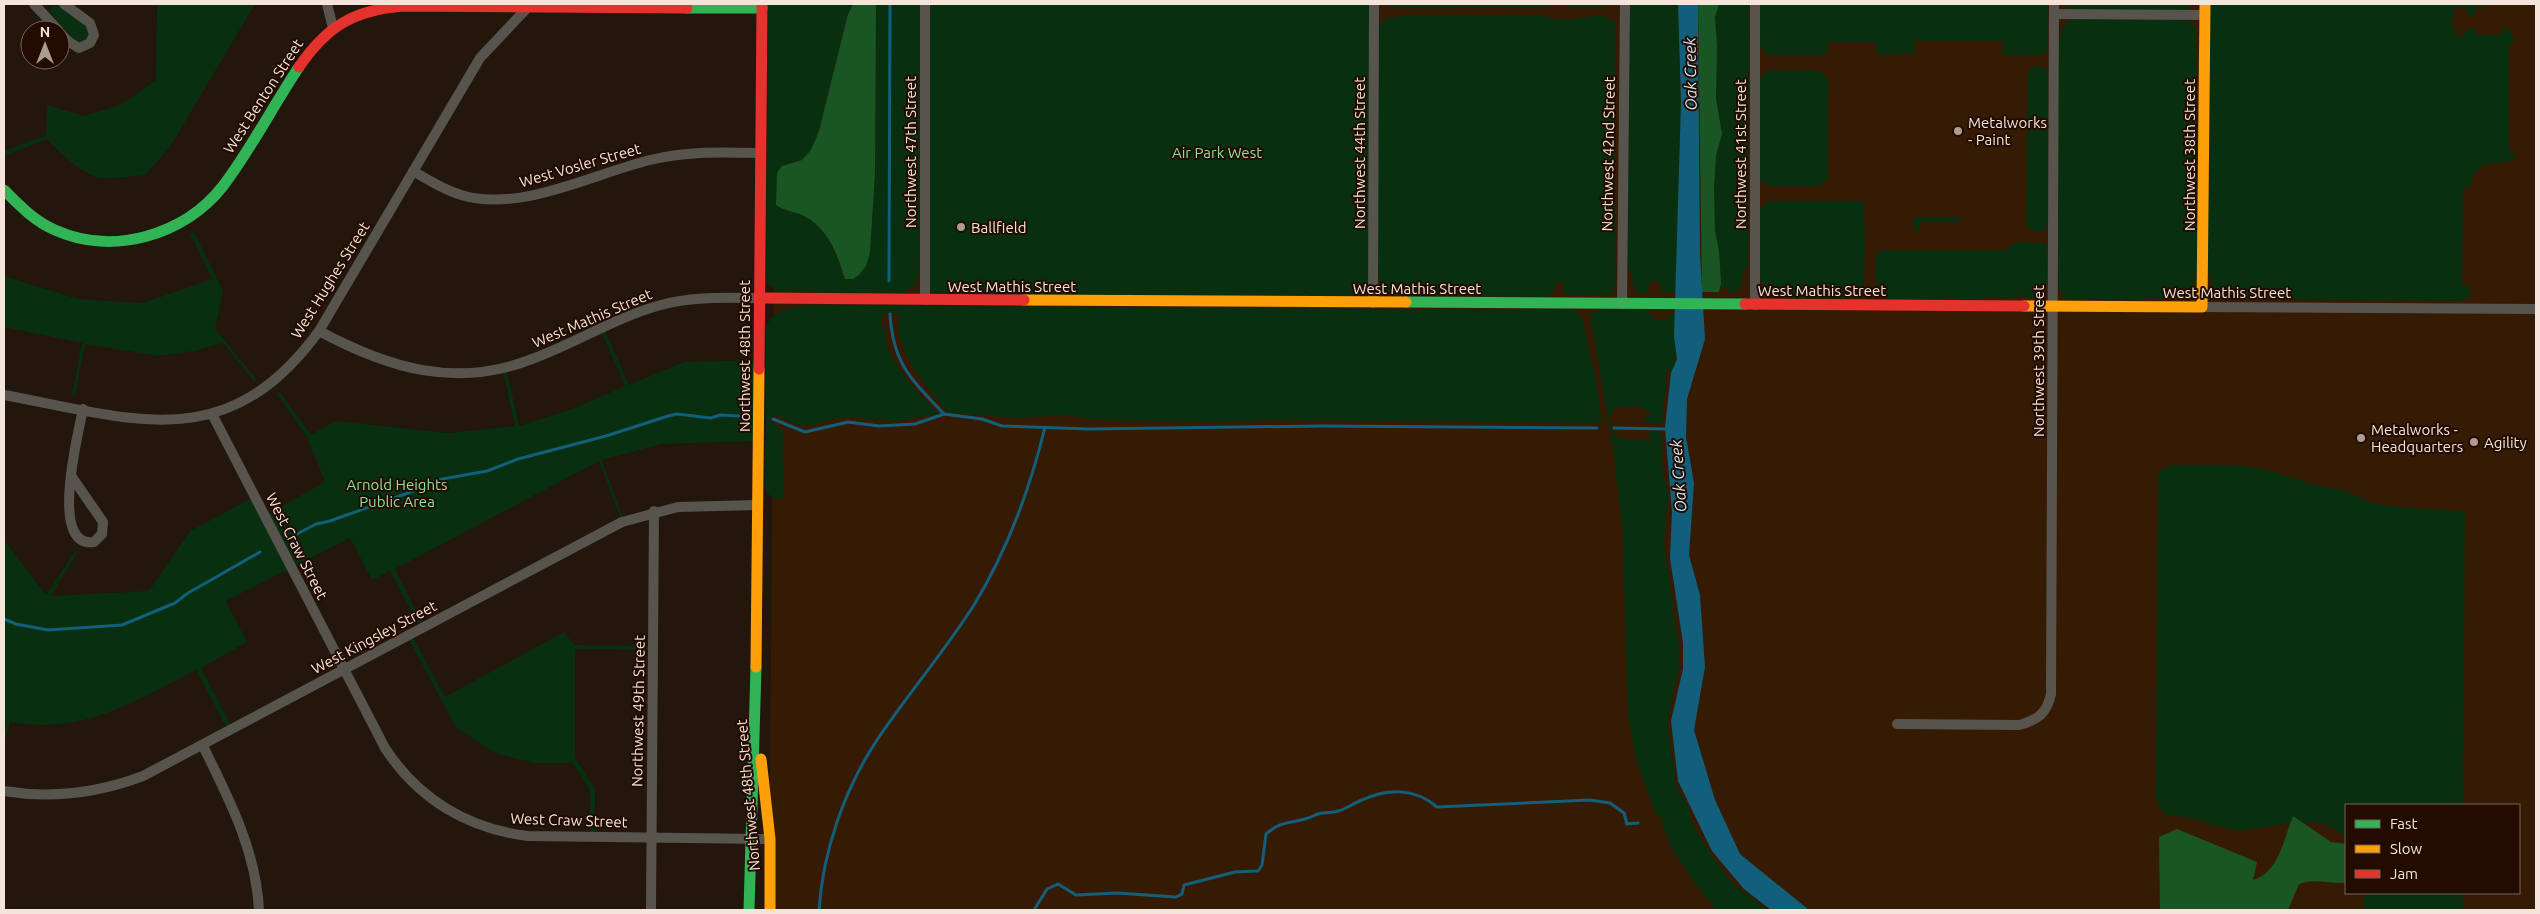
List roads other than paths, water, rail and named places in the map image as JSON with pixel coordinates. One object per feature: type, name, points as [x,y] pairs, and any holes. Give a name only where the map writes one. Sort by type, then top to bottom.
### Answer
[{"type":"street","points":[[34,4],[49,20]]},
{"type":"street","points":[[64,4],[90,23],[94,35],[90,43],[79,48],[70,43]]},
{"type":"street","points":[[327,4],[333,28]]},
{"type":"street","name":"Northwest 47th Street","points":[[925,4],[925,300]]},
{"type":"street","name":"Northwest 44th Street","points":[[1374,4],[1374,303]]},
{"type":"street","name":"Northwest 42nd Street","points":[[1622,304],[1625,4]]},
{"type":"street","name":"Northwest 41st Street","points":[[1755,4],[1755,305]]},
{"type":"street","name":"West Benton Street","points":[[4,190],[22,209],[37,220],[63,233],[86,239],[112,242],[129,241],[154,236],[177,226],[204,206],[216,194],[307,53],[333,28],[364,12],[395,6],[762,6]]},
{"type":"street","name":"Northwest 48th Street","points":[[749,910],[756,708],[762,6]]},
{"type":"street","name":"West Hughes Street","points":[[4,394],[149,421],[172,421],[212,414],[250,397],[273,382],[290,367],[319,331],[480,58],[528,7]]},
{"type":"street","points":[[2054,9],[2205,9]]},
{"type":"street","name":"Northwest 39th Street","points":[[1896,724],[2019,725],[2041,715],[2048,706],[2051,694],[2054,9]]},
{"type":"street","name":"Northwest 38th Street","points":[[2202,307],[2205,9]]},
{"type":"street","name":"West Vosler Street","points":[[413,172],[462,195],[502,200],[527,197],[652,159],[699,153],[760,153]]},
{"type":"street","name":"West Mathis Street","points":[[319,331],[363,354],[400,366],[430,372],[470,373],[506,367],[532,360],[639,312],[662,305],[696,299],[2536,308]]},
{"type":"street","points":[[72,477],[103,522],[102,534],[94,542],[87,542],[80,538],[70,519],[68,498],[83,409]]},
{"type":"street","name":"West Craw Street","points":[[212,414],[344,670],[394,762],[420,790],[452,813],[489,829],[510,834],[770,839]]},
{"type":"street","name":"West Kingsley Street","points":[[4,791],[50,795],[98,790],[143,776],[203,746],[583,541],[622,522],[654,511],[702,504],[758,505]]},
{"type":"street","name":"Northwest 49th Street","points":[[651,910],[654,511]]},
{"type":"street","name":"Northwest 48th Street","points":[[756,708],[770,839],[770,910]]},
{"type":"street","points":[[203,746],[245,835],[253,867],[259,910]]},
{"type":"water","name":"Oak Creek","points":[[1678,4],[1698,4],[1700,255],[1705,339],[1687,399],[1686,437],[1694,483],[1689,555],[1700,595],[1705,667],[1694,730],[1715,800],[1740,854],[1809,910],[1771,910],[1744,889],[1712,851],[1678,781],[1671,721],[1683,669],[1683,643],[1670,558],[1672,512],[1665,427],[1671,373],[1677,359],[1674,336],[1681,102]]},
{"type":"waterway","points":[[889,281],[890,4]]},
{"type":"waterway","points":[[890,314],[895,346],[906,370],[922,391],[944,414]]},
{"type":"waterway","points":[[297,534],[316,524],[330,521],[422,488],[437,480],[487,471],[518,459],[606,436],[668,416],[677,414],[711,418],[720,415],[739,416]]},
{"type":"waterway","points":[[773,419],[805,432],[848,422],[879,426],[915,424],[944,414],[982,419],[1002,426],[1089,429],[1320,426],[1597,428]]},
{"type":"waterway","points":[[819,910],[821,888],[830,843],[845,800],[865,759],[877,740],[974,605],[986,584],[1017,518],[1045,427]]},
{"type":"waterway","points":[[1614,428],[1668,429]]},
{"type":"waterway","points":[[4,619],[16,624],[48,630],[122,625],[175,603],[188,593],[260,552]]},
{"type":"waterway","points":[[1034,910],[1047,889],[1058,884],[1076,895],[1117,893],[1176,897],[1182,894],[1184,885],[1235,872],[1258,871],[1262,865],[1266,834],[1277,826],[1319,814],[1336,812],[1382,793],[1410,793],[1420,796],[1437,807],[1590,800],[1610,803],[1624,813],[1627,824],[1638,823]]},
{"type":"place","name":"Metalworks - Paint","points":[[1958,131]]},
{"type":"place","name":"Ballfield","points":[[961,227]]},
{"type":"place","name":"Metalworks - Headquarters","points":[[2361,438]]},
{"type":"place","name":"Agility","points":[[2474,442]]},
{"type":"park label","name":"Air Park West","points":[[1217,152]]},
{"type":"park label","name":"Arnold Heights Public Area","points":[[397,492]]}]
